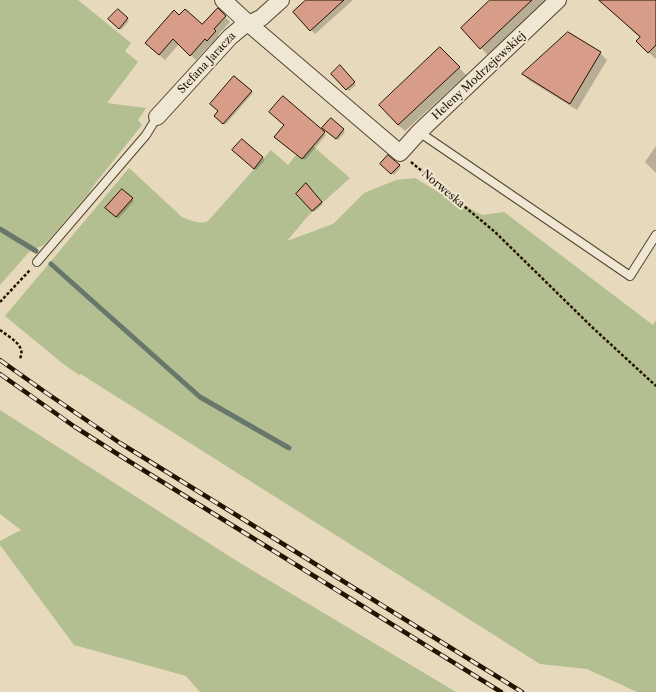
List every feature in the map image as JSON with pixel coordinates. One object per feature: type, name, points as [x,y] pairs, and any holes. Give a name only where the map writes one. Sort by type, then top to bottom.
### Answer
[{"type":"street","points":[[223,0],[400,153]]},
{"type":"street","name":"Stefana Jaracza","points":[[157,117],[230,37],[242,27],[261,18],[281,0]]},
{"type":"street","name":"Heleny Modrzejewskiej","points":[[400,153],[419,132],[558,0]]},
{"type":"lane","points":[[37,262],[146,135],[157,117]]},
{"type":"lane","points":[[419,132],[630,276],[656,235]]},
{"type":"path","name":"Norweska","points":[[400,153],[495,232],[593,328],[656,386]]},
{"type":"path","points":[[0,302],[37,262]]},
{"type":"path","points":[[0,330],[21,347],[22,352],[19,360]]},
{"type":"green space","points":[[0,0],[78,0],[131,43],[125,51],[138,62],[107,103],[146,108],[138,120],[142,125],[89,193],[44,245],[30,251],[0,285]]},
{"type":"green space","points":[[307,141],[350,178],[308,216],[287,241],[333,224],[364,193],[396,180],[415,178],[482,215],[504,212],[653,325],[656,320],[656,692],[637,692],[587,669],[540,664],[81,374],[79,375],[62,363],[5,316],[129,168],[182,217],[195,222],[205,222],[208,221],[271,150],[288,165]]},
{"type":"green space","points":[[0,410],[240,563],[456,692],[200,692],[186,676],[74,645],[0,545],[0,541],[21,530],[0,514]]},
{"type":"building","points":[[306,0],[344,0],[310,31],[293,12]]},
{"type":"building","points":[[490,0],[532,0],[480,49],[461,28]]},
{"type":"building","points":[[599,0],[656,0],[656,45],[648,53],[636,41],[640,37]]},
{"type":"building","points":[[218,8],[226,16],[214,29],[216,31],[207,41],[205,39],[190,56],[173,39],[159,55],[145,43],[174,10],[179,15],[185,9],[202,24]]},
{"type":"building","points":[[118,9],[128,18],[119,29],[108,19]]},
{"type":"building","points":[[568,32],[601,52],[570,104],[522,74]]},
{"type":"building","points":[[440,47],[460,67],[398,125],[379,105]]},
{"type":"building","points":[[340,65],[355,82],[346,90],[331,74]]},
{"type":"building","points":[[234,76],[252,91],[223,124],[214,116],[218,111],[210,104]]},
{"type":"building","points":[[283,96],[325,132],[302,159],[274,137],[284,125],[269,112]]},
{"type":"building","points":[[331,118],[344,129],[336,139],[322,128]]},
{"type":"building","points":[[242,139],[263,157],[254,169],[232,150]]},
{"type":"building","points":[[388,155],[400,165],[391,174],[380,164]]},
{"type":"building","points":[[306,183],[322,202],[312,211],[296,194]]},
{"type":"building","points":[[122,189],[133,198],[116,217],[105,208]]},
{"type":"waterway","points":[[0,229],[36,251]]},
{"type":"waterway","points":[[51,264],[200,397],[289,448]]},
{"type":"railway","points":[[0,360],[120,443],[522,692]]},
{"type":"railway","points":[[0,374],[75,427],[119,455],[501,692]]}]
